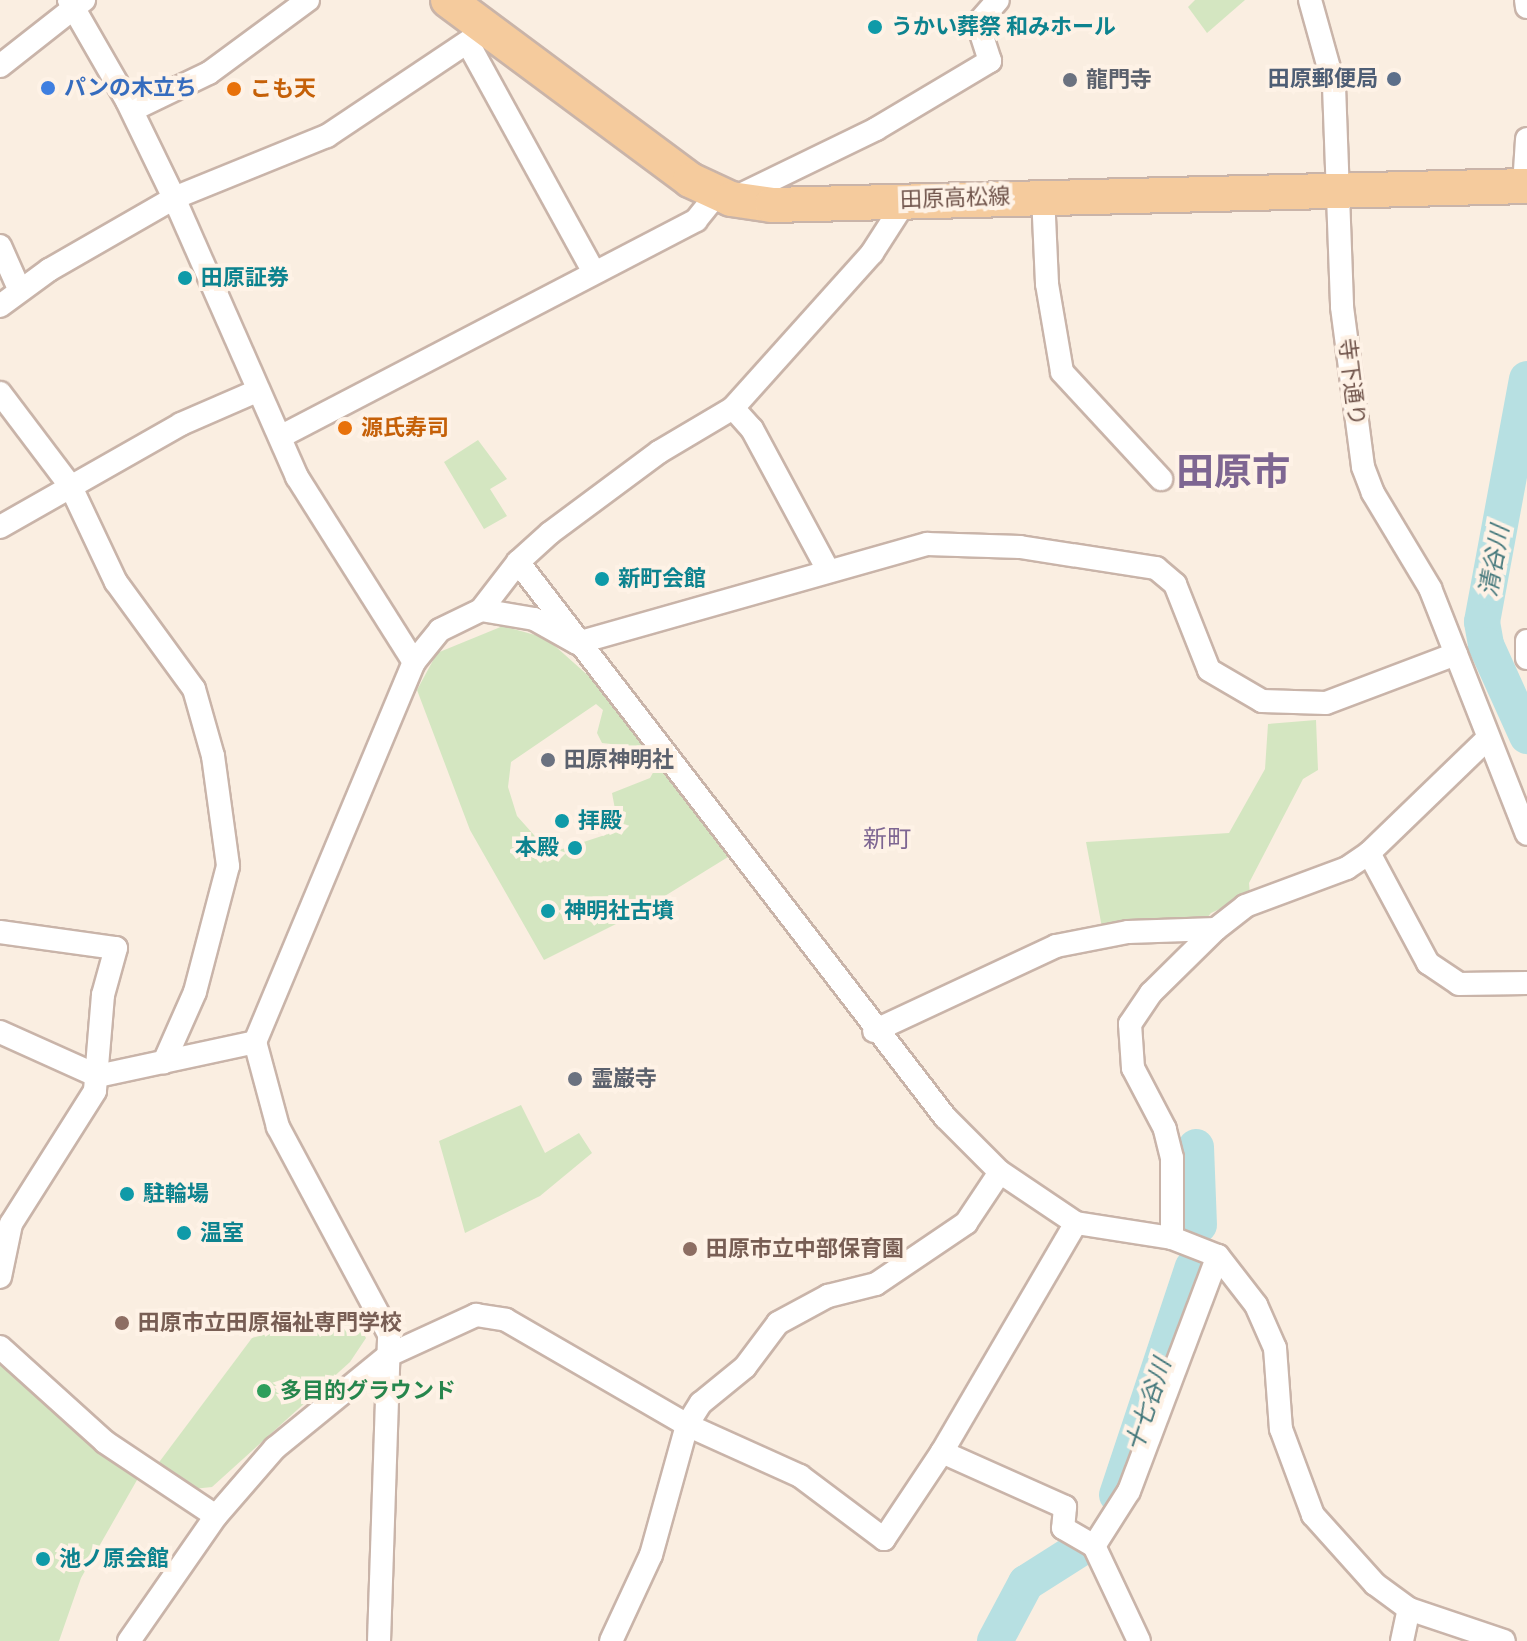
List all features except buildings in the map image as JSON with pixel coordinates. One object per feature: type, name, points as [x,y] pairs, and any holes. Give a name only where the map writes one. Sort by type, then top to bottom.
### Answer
[{"type":"main road","name":"田原高松線","points":[[448,0],[478,37],[690,180],[724,197],[772,205],[1043,195],[1341,193],[1525,186]]},
{"type":"street","points":[[132,110],[209,73],[308,0]]},
{"type":"street","points":[[280,437],[696,220],[724,197],[876,129],[990,61],[978,23],[998,0]]},
{"type":"street","name":"寺下通り","points":[[1310,0],[1334,86],[1341,193],[1342,307],[1363,467],[1430,588],[1486,740],[1527,834]]},
{"type":"street","points":[[1526,0],[1527,7]]},
{"type":"street","points":[[0,66],[77,2],[174,198],[297,477],[414,662]]},
{"type":"street","points":[[0,306],[174,198],[327,136],[478,37],[594,272]]},
{"type":"street","points":[[1525,186],[1527,139]]},
{"type":"street","points":[[1043,195],[1047,284],[1062,372],[1161,479]]},
{"type":"street","points":[[379,1641],[389,1355],[384,1316],[278,1127],[255,1042],[414,662],[440,630],[481,610],[518,562],[659,452],[733,408],[872,253],[906,200]]},
{"type":"street","points":[[0,246],[20,291]]},
{"type":"street","points":[[0,527],[181,424],[257,391]]},
{"type":"street","points":[[0,393],[71,487],[116,582],[194,689],[213,756],[228,866],[195,992],[164,1062]]},
{"type":"street","points":[[733,408],[752,429],[828,570]]},
{"type":"street","points":[[481,610],[534,619],[577,643],[927,544],[1020,547],[1156,568],[1175,584],[1209,670],[1262,701],[1326,703],[1456,654]]},
{"type":"street","points":[[518,562],[874,1031],[945,1117],[1000,1172],[1076,1223],[1172,1238],[1218,1256],[1256,1305],[1275,1348],[1281,1429],[1313,1515],[1375,1584],[1409,1609],[1504,1641]]},
{"type":"street","points":[[1527,641],[1527,658]]},
{"type":"street","points":[[1172,1238],[1172,1158],[1165,1129],[1133,1068],[1130,1024],[1151,993],[1216,929],[1245,906],[1347,868],[1369,853],[1486,740]]},
{"type":"street","points":[[1369,853],[1428,963],[1459,984],[1527,983]]},
{"type":"street","points":[[874,1031],[1056,946],[1128,932],[1216,929]]},
{"type":"street","points":[[0,932],[116,948],[103,995],[98,1076],[90,1103],[11,1224],[0,1277]]},
{"type":"street","points":[[0,1032],[98,1076],[255,1042]]},
{"type":"street","points":[[611,1641],[651,1555],[687,1425],[701,1403],[745,1367],[778,1323],[828,1296],[876,1284],[966,1223],[1000,1172]]},
{"type":"street","points":[[129,1641],[216,1516],[275,1448],[389,1355],[462,1319],[489,1313],[687,1425],[800,1476],[884,1539],[942,1452],[1076,1223]]},
{"type":"street","points":[[1094,1546],[1129,1491],[1218,1256]]},
{"type":"street","points":[[0,1347],[105,1442],[216,1516]]},
{"type":"street","points":[[942,1452],[1065,1507],[1063,1528],[1094,1546],[1139,1641]]},
{"type":"street","points":[[1402,1641],[1409,1609]]},
{"type":"green space","points":[[1195,0],[1245,0],[1207,33],[1188,7]]},
{"type":"green space","points":[[478,440],[507,479],[490,489],[507,516],[484,529],[444,462]]},
{"type":"green space","name":"田原神明社","points":[[503,626],[546,638],[592,679],[728,857],[634,915],[544,960],[470,830],[417,690],[437,653]],"holes":[[[596,704],[603,710],[597,733],[602,743],[638,747],[655,769],[650,778],[612,793],[617,820],[608,834],[550,853],[517,816],[508,787],[511,762]]]},
{"type":"green space","points":[[1316,720],[1318,770],[1303,779],[1249,883],[1250,895],[1211,913],[1202,924],[1103,933],[1086,842],[1229,833],[1265,769],[1268,724]]},
{"type":"green space","points":[[521,1105],[545,1153],[579,1133],[592,1153],[540,1196],[465,1233],[439,1141]]},
{"type":"green space","name":"多目的グラウンド","points":[[350,1310],[366,1338],[350,1362],[212,1487],[193,1489],[157,1465],[252,1338]]},
{"type":"green space","points":[[0,1361],[141,1473],[81,1578],[59,1641],[0,1641]]},
{"type":"waterway","name":"清谷川","points":[[1527,379],[1482,622],[1486,645],[1527,736]]},
{"type":"waterway","name":"十七谷川","points":[[1196,1147],[1199,1225]]},
{"type":"waterway","name":"十七谷川","points":[[1117,1495],[1193,1267]]},
{"type":"waterway","name":"十七谷川","points":[[995,1641],[1026,1583],[1078,1550]]},
{"type":"place","name":"うかい葬祭 和みホール","points":[[875,27]]},
{"type":"place","name":"田原郵便局","points":[[1394,79]]},
{"type":"place","name":"龍門寺","points":[[1070,80]]},
{"type":"place","name":"パンの木立ち","points":[[48,88]]},
{"type":"place","name":"こも天","points":[[234,89]]},
{"type":"place","name":"田原証券","points":[[185,278]]},
{"type":"place","name":"源氏寿司","points":[[345,428]]},
{"type":"place","name":"新町会館","points":[[602,579]]},
{"type":"place","name":"田原神明社","points":[[548,760]]},
{"type":"place","name":"拝殿","points":[[562,821]]},
{"type":"place","name":"本殿","points":[[575,848]]},
{"type":"place","name":"神明社古墳","points":[[548,911]]},
{"type":"place","name":"霊巌寺","points":[[575,1079]]},
{"type":"place","name":"駐輪場","points":[[127,1194]]},
{"type":"place","name":"温室","points":[[184,1233]]},
{"type":"place","name":"田原市立中部保育園","points":[[690,1249]]},
{"type":"place","name":"田原市立田原福祉専門学校","points":[[122,1323]]},
{"type":"place","name":"多目的グラウンド","points":[[264,1391]]},
{"type":"place","name":"池ノ原会館","points":[[43,1559]]},
{"type":"district","name":"田原市","points":[[1233,472]]},
{"type":"district","name":"新町","points":[[887,839]]}]
